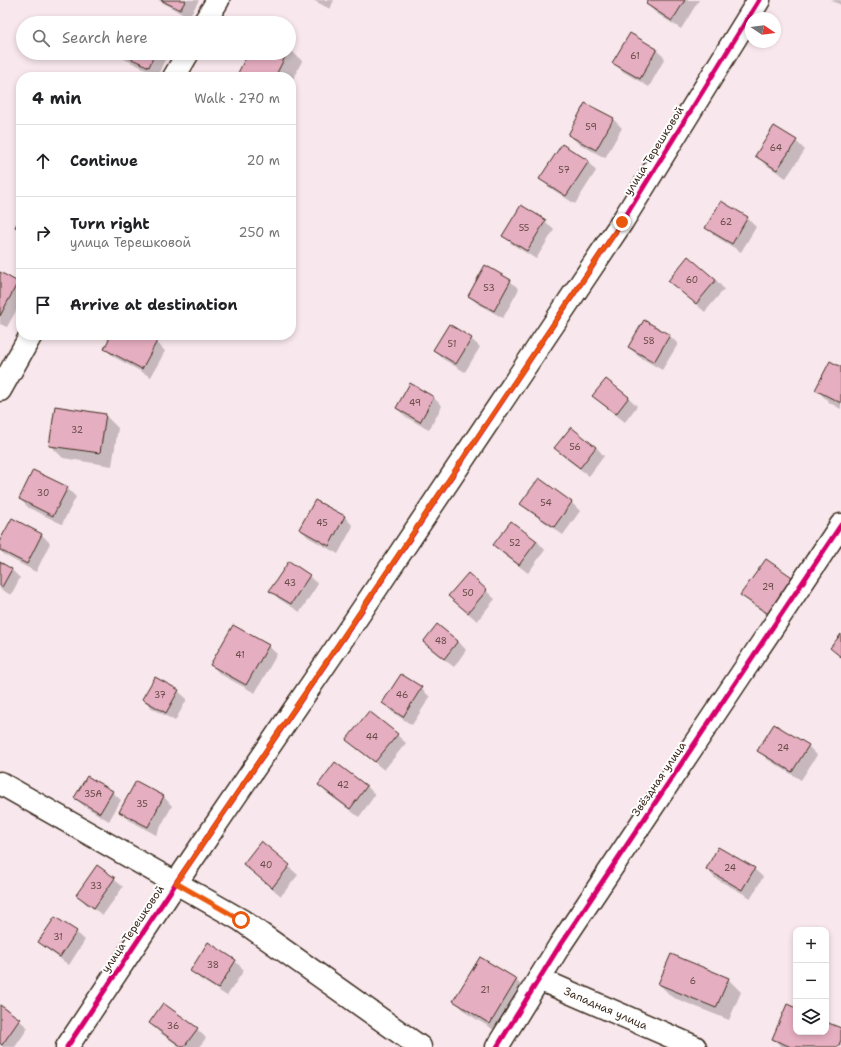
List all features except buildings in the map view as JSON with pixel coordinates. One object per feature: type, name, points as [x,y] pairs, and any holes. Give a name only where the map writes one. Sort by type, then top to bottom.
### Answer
[{"type":"street","points":[[208,16],[218,0]]},
{"type":"street","name":"улица Терешковой","points":[[67,1047],[622,222],[759,0]]},
{"type":"street","points":[[177,72],[184,60]]},
{"type":"street","points":[[0,390],[28,340]]},
{"type":"street","name":"Звёздная улица","points":[[497,1047],[560,945],[841,525]]},
{"type":"street","points":[[0,783],[241,920],[420,1047]]},
{"type":"street","name":"Западная улица","points":[[539,979],[696,1047]]},
{"type":"cycle path","points":[[67,1047],[622,222],[759,0]]},
{"type":"cycle path","points":[[497,1047],[560,945],[841,525]]},
{"type":"route","points":[[241,920],[176,883],[622,222]]}]
